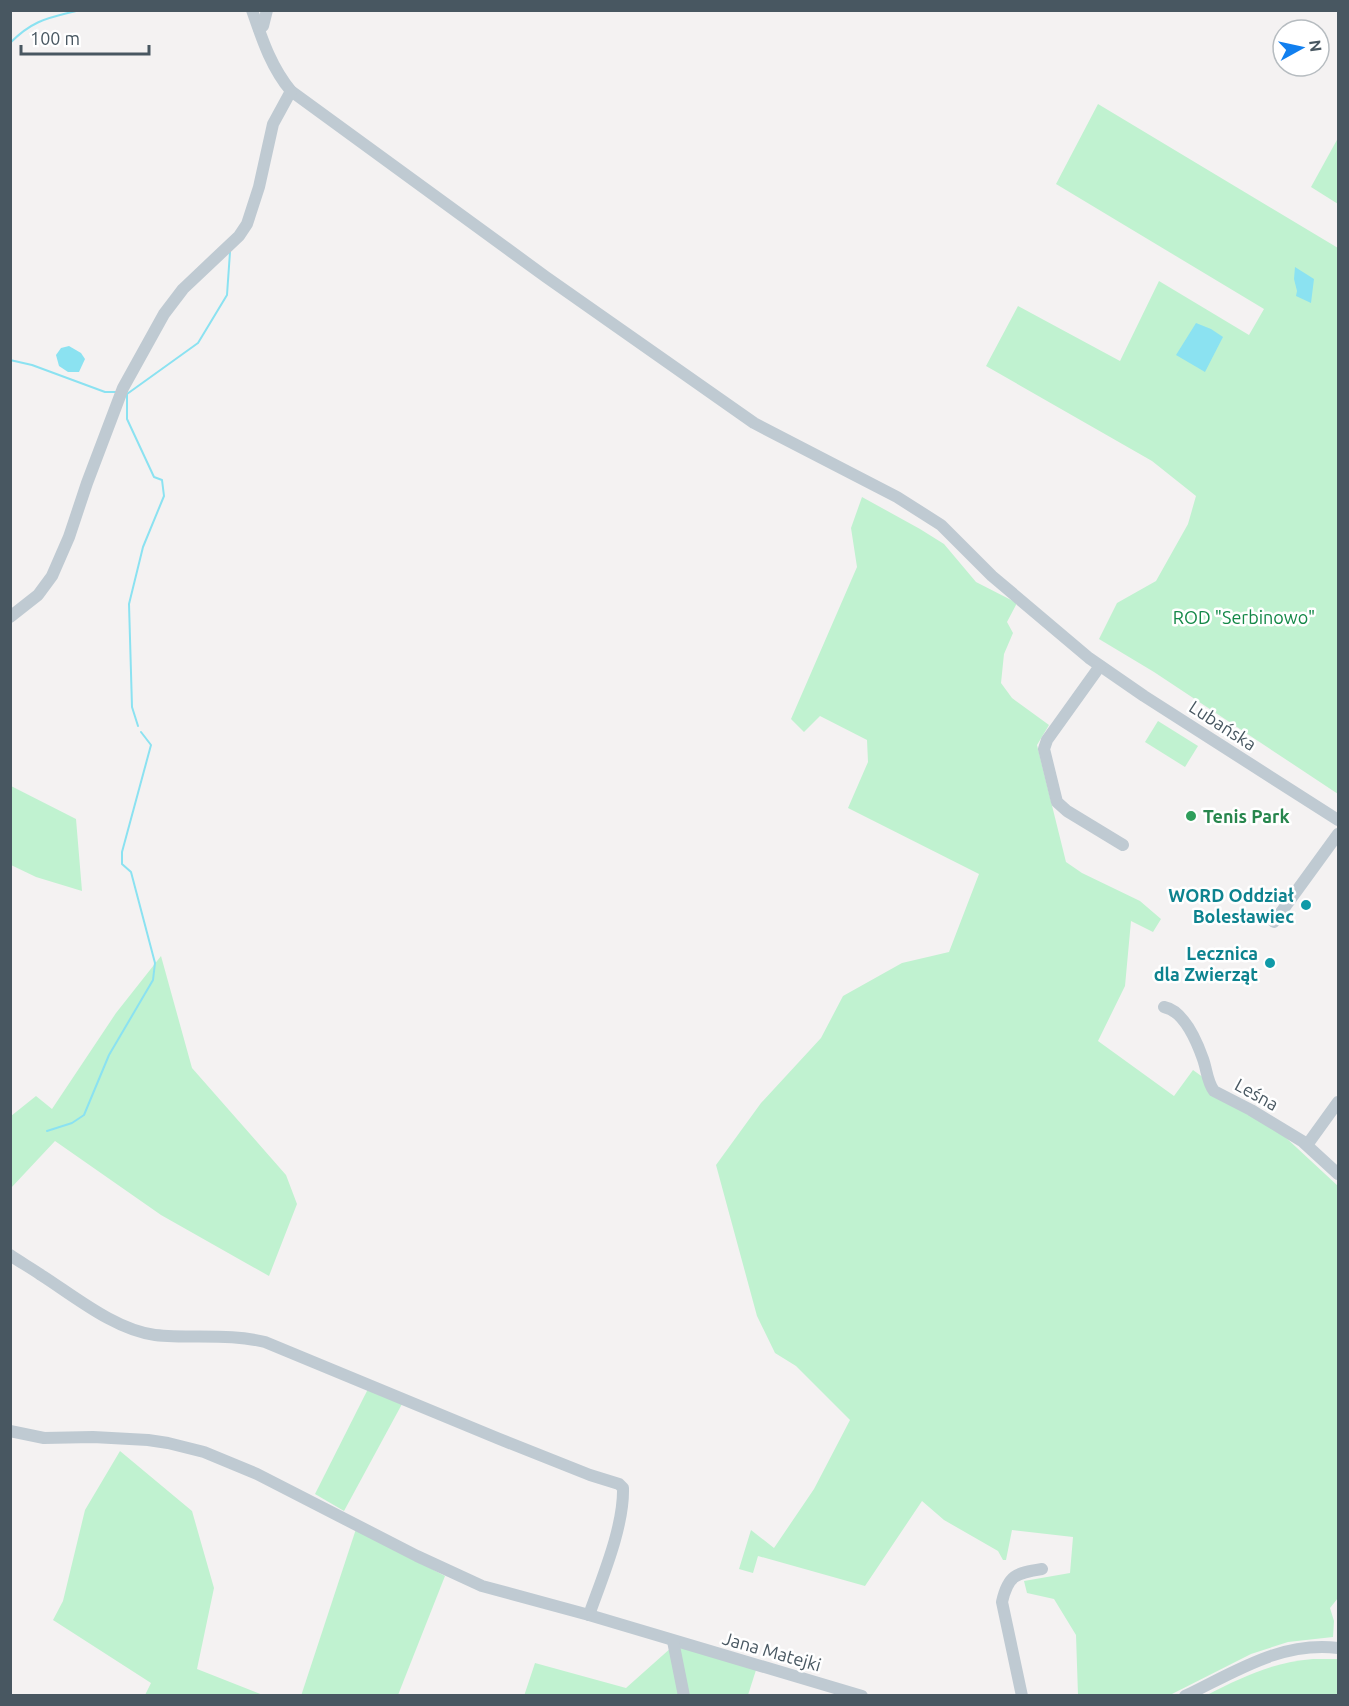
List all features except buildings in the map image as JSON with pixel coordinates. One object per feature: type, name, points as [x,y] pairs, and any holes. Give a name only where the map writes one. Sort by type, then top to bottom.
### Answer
[{"type":"street","name":"Lubańska","points":[[252,10],[274,66],[291,91],[546,277],[753,423],[897,497],[941,525],[992,576],[1089,658],[1338,820]]},
{"type":"street","points":[[259,29],[263,26],[267,10]]},
{"type":"street","points":[[10,617],[38,595],[52,576],[69,537],[123,388],[164,314],[183,289],[230,244],[247,224],[273,124],[291,91]]},
{"type":"street","points":[[1100,666],[1047,740],[1044,748],[1057,802],[1067,811],[1123,845]]},
{"type":"street","points":[[1274,922],[1338,834]]},
{"type":"street","name":"Leśna","points":[[1164,1007],[1174,1011],[1192,1034],[1203,1060],[1210,1086],[1214,1091],[1251,1110],[1307,1145],[1338,1174]]},
{"type":"street","points":[[1307,1145],[1338,1102]]},
{"type":"street","points":[[10,1255],[118,1323],[140,1332],[246,1338],[265,1342],[497,1438],[590,1475],[619,1484],[623,1488],[622,1509],[589,1615]]},
{"type":"street","name":"Jana Matejki","points":[[10,1431],[44,1438],[93,1437],[148,1440],[204,1452],[257,1474],[417,1556],[482,1586],[862,1695]]},
{"type":"street","points":[[1022,1695],[1002,1602],[1006,1587],[1014,1576],[1042,1569]]},
{"type":"street","points":[[673,1641],[684,1695]]},
{"type":"street","points":[[1185,1695],[1275,1653],[1295,1649],[1338,1648]]},
{"type":"green space","name":"ROD \"Serbinowo\"","points":[[1098,104],[1338,248],[1338,794],[1154,672],[1099,639],[1117,603],[1156,581],[1188,524],[1196,496],[1152,461],[986,366],[1018,306],[1120,361],[1159,281],[1249,335],[1264,309],[1056,184]]},
{"type":"green space","points":[[1338,138],[1338,204],[1311,187]]},
{"type":"green space","points":[[862,497],[944,544],[976,582],[1017,603],[1007,622],[1013,633],[1004,654],[1001,683],[1012,698],[1049,725],[1037,745],[1066,862],[1082,873],[1140,901],[1161,919],[1153,932],[1131,921],[1125,986],[1098,1041],[1174,1096],[1193,1070],[1283,1135],[1338,1186],[1338,1598],[1330,1608],[1334,1621],[1333,1637],[1288,1642],[1251,1654],[1170,1695],[1078,1695],[1076,1635],[1054,1599],[1027,1593],[1024,1581],[1070,1573],[1073,1537],[1012,1530],[1006,1560],[1003,1560],[998,1551],[944,1520],[922,1501],[865,1586],[758,1556],[753,1573],[739,1569],[751,1530],[774,1548],[814,1489],[850,1420],[796,1366],[775,1353],[757,1316],[716,1165],[761,1103],[821,1038],[843,996],[902,963],[949,952],[979,874],[848,808],[868,762],[867,740],[820,716],[804,732],[791,719],[857,567],[851,528]]},
{"type":"green space","points":[[1158,721],[1198,746],[1185,767],[1145,742]]},
{"type":"green space","points":[[11,786],[76,819],[82,891],[36,877],[11,865]]},
{"type":"green space","points":[[161,956],[192,1068],[286,1175],[297,1204],[269,1276],[161,1215],[55,1141],[11,1188],[11,1116],[36,1096],[52,1109],[116,1013]]},
{"type":"green space","points":[[368,1389],[402,1404],[344,1511],[315,1494]]},
{"type":"green space","points":[[120,1451],[192,1511],[214,1588],[197,1669],[263,1695],[145,1695],[151,1683],[53,1620],[63,1601],[85,1510]]},
{"type":"green space","points":[[356,1529],[445,1576],[398,1695],[301,1696]]},
{"type":"green space","points":[[678,1646],[756,1670],[748,1695],[689,1695]]},
{"type":"green space","points":[[672,1647],[683,1696],[524,1696],[535,1663],[626,1688]]},
{"type":"green space","points":[[1313,1659],[1338,1659],[1338,1695],[1207,1695],[1245,1676],[1271,1667]]},
{"type":"water","points":[[1295,267],[1314,279],[1311,303],[1296,296]]},
{"type":"water","points":[[1196,323],[1223,337],[1205,372],[1176,355]]},
{"type":"water","points":[[69,346],[81,353],[85,359],[79,372],[68,372],[59,366],[56,355],[61,348]]},
{"type":"waterway","points":[[10,43],[35,24],[80,10]]},
{"type":"waterway","points":[[138,726],[132,707],[129,604],[143,547],[164,496],[162,480],[154,477],[127,419],[127,394],[198,343],[227,295],[230,252]]},
{"type":"waterway","points":[[10,360],[32,365],[105,392],[116,392]]},
{"type":"waterway","points":[[47,1131],[72,1123],[84,1115],[109,1055],[153,980],[155,963],[131,872],[122,864],[122,852],[151,745],[141,732]]},
{"type":"place","name":"Tenis Park","points":[[1191,816]]},
{"type":"place","name":"WORD Oddział Bolesławiec","points":[[1306,905]]},
{"type":"place","name":"Lecznica dla Zwierząt","points":[[1270,963]]}]
